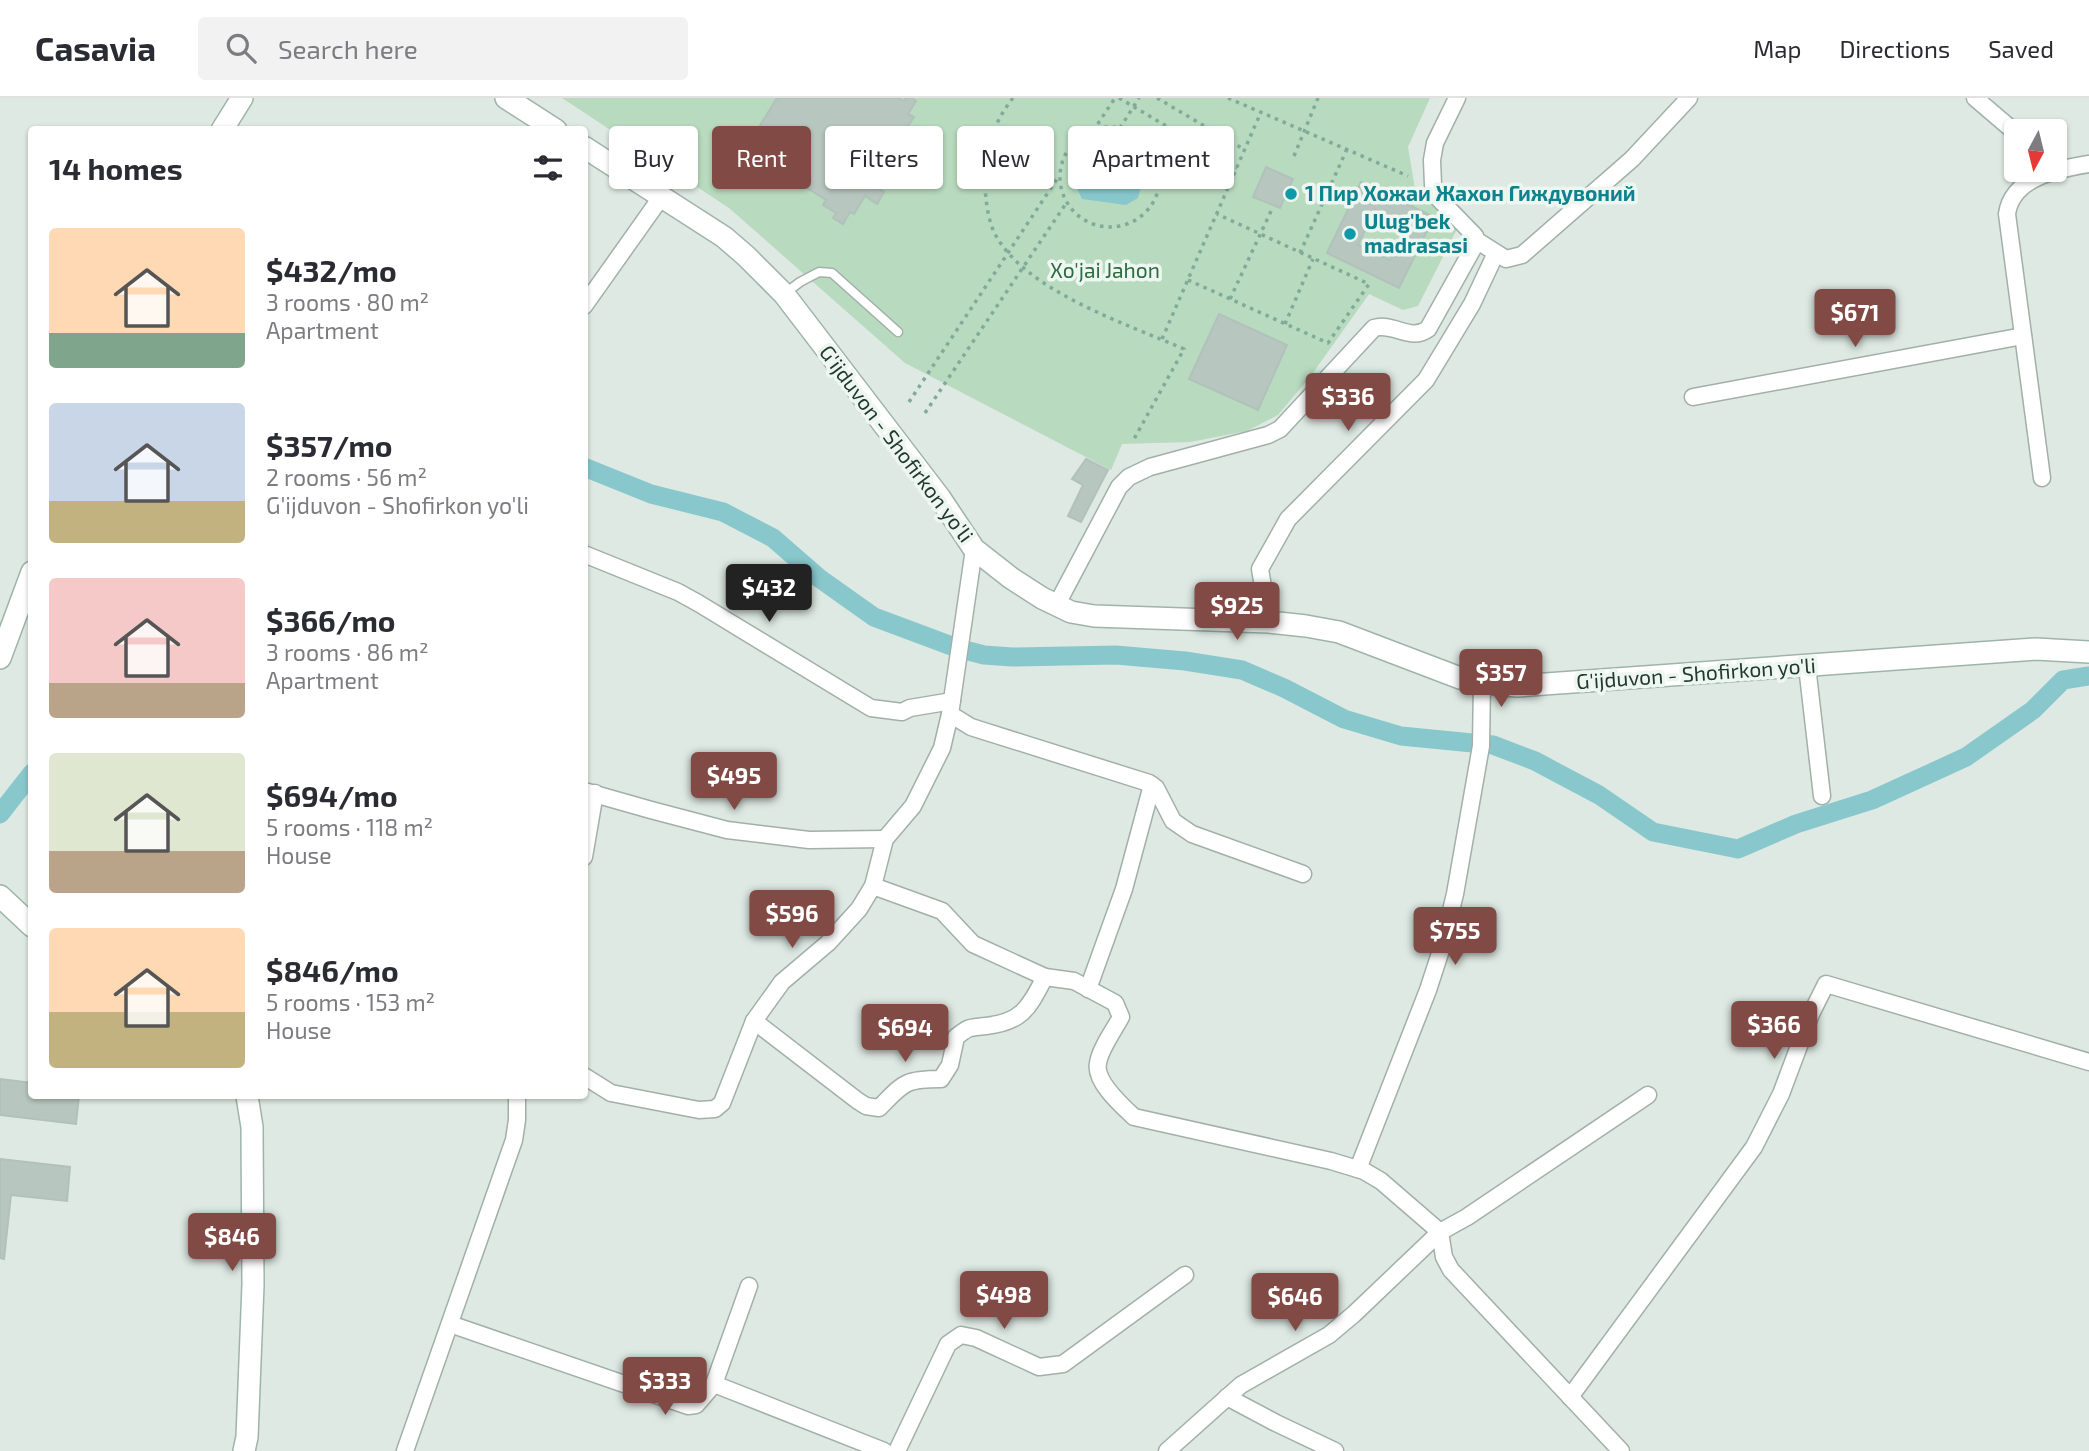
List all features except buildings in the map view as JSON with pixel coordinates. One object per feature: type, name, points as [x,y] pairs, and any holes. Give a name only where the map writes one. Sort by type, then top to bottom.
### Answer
[{"type":"main road","points":[[224,126],[242,98]]},
{"type":"main road","points":[[506,98],[550,126]]},
{"type":"main road","name":"G'ijduvon - Shofirkon yo'li","points":[[588,150],[724,237],[746,256],[784,294],[940,498],[974,549],[1026,589],[1070,612],[1107,617],[1269,622],[1339,632],[1444,672],[1482,683],[1517,686],[2046,649],[2089,652]]},
{"type":"main road","points":[[0,658],[28,583]]},
{"type":"main road","points":[[0,896],[28,922]]},
{"type":"main road","points":[[244,1451],[247,1437],[253,1285],[252,1127],[247,1099]]},
{"type":"street","points":[[1457,98],[1435,143],[1432,160],[1433,185],[1438,198],[1476,240],[1506,260],[1522,255],[1632,159],[1689,98]]},
{"type":"street","points":[[1975,98],[2004,123]]},
{"type":"street","points":[[2067,166],[2089,164]]},
{"type":"street","points":[[2030,182],[2014,195],[2008,204],[2007,214],[2042,478]]},
{"type":"street","points":[[588,300],[662,196]]},
{"type":"street","points":[[1056,606],[1119,487],[1125,481],[1156,465],[1280,429],[1374,328],[1383,326],[1417,335],[1425,332],[1433,323],[1476,240]]},
{"type":"street","points":[[1269,622],[1260,569],[1288,519],[1426,380],[1472,304],[1496,253]]},
{"type":"street","points":[[1693,397],[2023,336]]},
{"type":"street","points":[[588,1079],[611,1093],[699,1110],[715,1110],[722,1103],[754,1021],[782,982],[828,943],[859,909],[873,886],[886,839],[913,806],[942,748],[951,707],[974,549]]},
{"type":"street","points":[[588,556],[678,592],[871,708],[902,712],[910,708],[951,707],[971,727],[1152,785],[1173,821],[1192,834],[1303,874]]},
{"type":"street","points":[[1807,666],[1822,796]]},
{"type":"street","points":[[1358,1169],[1428,990],[1442,947],[1455,894],[1482,740],[1482,683]]},
{"type":"street","points":[[1088,989],[1124,889],[1152,785]]},
{"type":"street","points":[[588,814],[590,792],[727,830],[809,840],[886,839]]},
{"type":"street","points":[[873,886],[942,912],[973,944],[1045,977],[1074,981],[1115,1003],[1121,1017],[1098,1062],[1097,1074],[1118,1102],[1134,1116],[1358,1169],[1381,1181],[1440,1232],[1444,1256],[1451,1270],[1621,1451]]},
{"type":"street","points":[[754,1021],[858,1101],[866,1106],[879,1108],[901,1086],[915,1079],[941,1079],[950,1065],[956,1037],[968,1027],[988,1026],[1014,1019],[1028,1009],[1045,977]]},
{"type":"street","points":[[1570,1397],[1755,1147],[1781,1094],[1811,1014],[1826,984],[2089,1062]]},
{"type":"street","points":[[1167,1451],[1254,1376],[1329,1335],[1440,1232],[1467,1217],[1648,1095]]},
{"type":"street","points":[[405,1451],[514,1140],[517,1099]]},
{"type":"street","points":[[897,1451],[948,1344],[961,1335],[976,1338],[1039,1367],[1063,1364],[1185,1275]]},
{"type":"street","points":[[450,1324],[688,1406],[695,1405],[713,1384],[748,1286]]},
{"type":"street","points":[[713,1384],[884,1451]]},
{"type":"street","points":[[1227,1397],[1324,1449]]},
{"type":"lane","points":[[784,294],[819,272],[832,273],[898,332]]},
{"type":"path","points":[[1013,98],[1002,112],[993,131],[984,172],[988,210],[994,232],[1009,253],[1024,267],[1065,296],[1184,349],[1134,439]]},
{"type":"path","points":[[1097,126],[1117,98],[1237,168]]},
{"type":"path","points":[[1121,126],[1139,98]]},
{"type":"path","points":[[1157,98],[1245,150]]},
{"type":"path","points":[[1228,98],[1408,176]]},
{"type":"path","points":[[1294,156],[1318,98]]},
{"type":"path","points":[[1162,339],[1261,112]]},
{"type":"path","points":[[1300,253],[1347,149]]},
{"type":"path","points":[[909,402],[1060,175],[1068,152]]},
{"type":"path","points":[[1060,175],[1062,192],[1070,207],[1082,219],[1098,226],[1114,227],[1143,215],[1153,203],[1159,189]]},
{"type":"path","points":[[925,413],[1067,202]]},
{"type":"path","points":[[1230,299],[1272,209]]},
{"type":"path","points":[[1188,280],[1328,343],[1369,284],[1217,214]]},
{"type":"path","points":[[1285,324],[1314,259]]},
{"type":"green space","name":"Xo'jai Jahon","points":[[562,98],[1430,98],[1408,147],[1415,189],[1457,229],[1418,306],[1403,310],[1369,294],[1310,377],[1278,415],[1247,431],[1190,442],[1122,444],[1111,470],[905,363],[729,208],[698,188],[698,126],[609,126],[609,129]]},
{"type":"water","points":[[1077,189],[1140,189],[1138,198],[1126,205],[1082,199]]},
{"type":"waterway","points":[[588,469],[651,494],[723,512],[773,538],[819,578],[874,617],[957,648],[984,655],[1012,657],[1116,655],[1185,661],[1242,670],[1344,719],[1401,736],[1493,745],[1535,761],[1599,795],[1653,832],[1738,849],[1796,824],[1872,800],[1966,757],[2033,710],[2063,680],[2089,676]]},
{"type":"waterway","points":[[0,814],[28,778]]},
{"type":"place","name":"1 Пир Хожаи Жахон Гиждувоний","points":[[1291,194]]},
{"type":"place","name":"Ulug'bek madrasasi","points":[[1350,234]]}]
